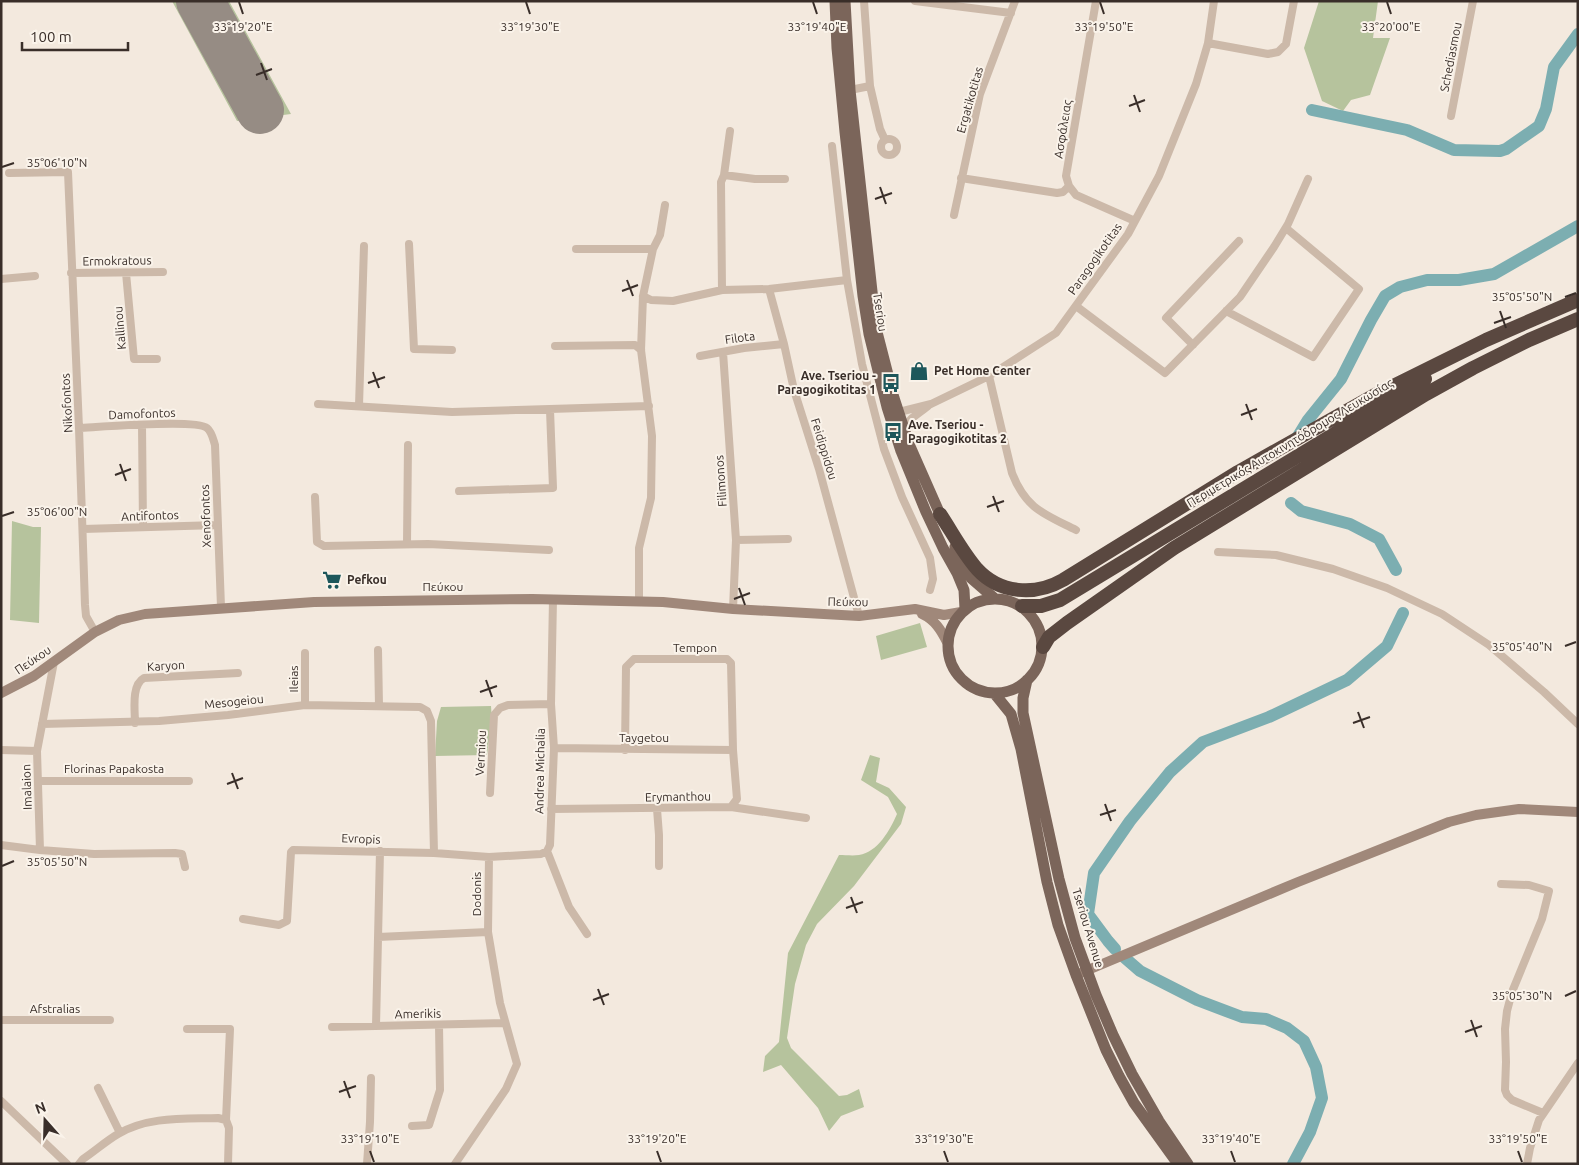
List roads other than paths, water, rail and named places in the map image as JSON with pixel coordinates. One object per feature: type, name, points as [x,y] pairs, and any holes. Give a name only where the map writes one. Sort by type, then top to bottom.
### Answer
[{"type":"highway","points":[[940,514],[974,565],[990,579],[1002,586],[1021,591],[1048,587],[1063,580],[1238,472],[1373,396],[1486,340],[1578,300]]},
{"type":"highway","name":"Περιμετρικός Αυτοκινητόδρομος Λευκωσίας","points":[[1022,606],[1041,606],[1060,600],[1426,379],[1504,338],[1578,306]]},
{"type":"highway","points":[[1043,647],[1049,637],[1067,622],[1174,548],[1426,394],[1507,350],[1578,319]]},
{"type":"main road","name":"Tseriou","points":[[835,1],[844,123],[869,334],[887,408],[901,451],[926,512],[958,572],[964,590],[963,611]]},
{"type":"main road","name":"Tseriou","points":[[845,1],[850,90],[876,328],[894,398],[918,467],[971,578],[994,598]]},
{"type":"main road","points":[[994,598],[1006,599],[1022,606],[1034,617],[1041,632],[1043,647],[1040,661],[1033,674],[1022,685],[1009,691],[994,693],[980,691],[966,684],[956,673],[949,658],[947,642],[951,626],[963,611],[974,603],[994,598]]},
{"type":"main road","name":"Πεύκου","points":[[1,693],[34,676],[95,632],[119,620],[145,614],[221,607],[382,600],[553,599],[663,602],[733,609],[859,616],[921,610],[944,616],[963,611]]},
{"type":"main road","name":"Πεύκου","points":[[907,610],[918,612],[933,621],[947,642]]},
{"type":"main road","name":"Tseriou Avenue","points":[[1027,680],[1023,698],[1023,713],[1059,878],[1075,938],[1081,973],[1104,1044],[1119,1076],[1134,1103],[1178,1164]]},
{"type":"main road","name":"Tseriou Avenue","points":[[994,693],[1011,714],[1021,749],[1049,891],[1058,926],[1132,1074],[1159,1121],[1188,1164]]},
{"type":"main road","points":[[1081,973],[1298,882],[1449,822],[1476,815],[1520,809],[1578,812]]},
{"type":"street","points":[[864,1],[870,86],[880,129],[885,140]]},
{"type":"street","points":[[915,1],[1011,13]]},
{"type":"street","name":"Ergatikotitas","points":[[954,215],[980,94],[1015,1]]},
{"type":"street","name":"Ασφάλειας","points":[[1069,186],[1066,176],[1096,1]]},
{"type":"street","name":"Paragogikotitas","points":[[899,412],[931,404],[989,376],[1056,333],[1128,234],[1162,167],[1196,84],[1208,44],[1214,1]]},
{"type":"street","points":[[1208,44],[1268,54],[1278,52],[1286,44],[1294,1]]},
{"type":"street","name":"Schediasmou","points":[[1451,116],[1472,1]]},
{"type":"street","points":[[850,90],[870,86]]},
{"type":"street","points":[[722,290],[721,182],[724,175],[730,131]]},
{"type":"street","points":[[832,146],[847,280],[862,364],[884,449],[902,497],[930,558],[932,579],[930,590]]},
{"type":"street","name":"Nikofontos","points":[[9,173],[68,172],[83,529],[84,605],[86,616],[95,632]]},
{"type":"street","points":[[724,175],[755,179],[785,179]]},
{"type":"street","points":[[961,178],[1056,193],[1063,192],[1069,186],[1076,195],[1134,221]]},
{"type":"street","points":[[1076,306],[1165,373],[1240,297],[1286,228],[1308,179]]},
{"type":"street","points":[[639,601],[639,548],[651,498],[652,436],[641,350],[643,296],[653,249],[660,235],[665,204]]},
{"type":"street","points":[[1226,311],[1314,358],[1359,289],[1286,228]]},
{"type":"street","points":[[1192,345],[1166,318],[1239,241]]},
{"type":"street","points":[[409,244],[414,348],[452,350]]},
{"type":"street","points":[[359,406],[364,246]]},
{"type":"street","points":[[576,249],[653,249]]},
{"type":"street","name":"Ermokratous","points":[[71,273],[163,272]]},
{"type":"street","name":"Kallinou","points":[[126,273],[134,359],[157,359]]},
{"type":"street","points":[[1,279],[35,276]]},
{"type":"street","points":[[643,296],[651,300],[673,301],[722,290],[769,289],[847,280]]},
{"type":"street","name":"Feidippidou","points":[[769,289],[794,390],[819,469],[859,616]]},
{"type":"street","name":"Filota","points":[[700,356],[784,344]]},
{"type":"street","points":[[555,346],[635,345],[641,350]]},
{"type":"street","name":"Filimonos","points":[[723,352],[736,540],[733,609]]},
{"type":"street","points":[[989,376],[1012,473],[1017,486],[1027,501],[1042,514],[1076,530]]},
{"type":"street","points":[[318,404],[452,412],[649,406]]},
{"type":"street","points":[[904,429],[910,419],[931,404]]},
{"type":"street","points":[[460,491],[553,488],[550,410]]},
{"type":"street","name":"Damofontos","points":[[79,428],[196,424],[206,427]]},
{"type":"street","points":[[142,425],[143,528]]},
{"type":"street","name":"Xenofontos","points":[[206,427],[211,433],[215,445],[221,607]]},
{"type":"street","points":[[407,544],[408,445]]},
{"type":"street","points":[[315,497],[317,542],[324,546],[407,544],[549,550]]},
{"type":"street","name":"Antifontos","points":[[83,529],[218,525]]},
{"type":"street","points":[[736,540],[788,539]]},
{"type":"street","points":[[1218,552],[1276,555],[1333,570],[1387,588],[1442,614],[1489,645],[1578,724]]},
{"type":"street","name":"Andrea Michalia","points":[[553,599],[551,704],[554,748],[550,845],[547,851],[568,906],[586,934]]},
{"type":"street","points":[[378,650],[379,706]]},
{"type":"street","name":"Ileias","points":[[305,653],[305,705]]},
{"type":"street","name":"Tempon","points":[[625,750],[626,667],[634,659],[726,659],[731,663],[733,750],[737,799],[731,808]]},
{"type":"street","name":"Imalaion","points":[[40,850],[37,751],[54,662]]},
{"type":"street","name":"Karyon","points":[[135,722],[135,694],[137,685],[144,678],[238,673]]},
{"type":"street","name":"Vermiou","points":[[490,793],[494,715],[500,708],[508,705],[551,704]]},
{"type":"street","name":"Mesogeiou","points":[[42,724],[135,722],[228,715],[305,705],[420,707],[427,711],[431,721],[434,853]]},
{"type":"street","name":"Taygetou","points":[[554,748],[733,750]]},
{"type":"street","points":[[1,750],[37,751]]},
{"type":"street","name":"Florinas Papakosta","points":[[38,780],[189,781]]},
{"type":"street","points":[[657,808],[659,866]]},
{"type":"street","name":"Erymanthou","points":[[550,809],[731,808],[806,818]]},
{"type":"street","points":[[1,845],[94,854],[175,853],[182,854],[185,867]]},
{"type":"street","name":"Evropis","points":[[243,919],[279,925],[287,921],[291,852],[293,850],[380,851],[489,856],[541,854],[547,851]]},
{"type":"street","points":[[376,1026],[380,851]]},
{"type":"street","name":"Dodonis","points":[[455,1164],[506,1089],[517,1064],[500,1003],[488,932],[489,856]]},
{"type":"street","points":[[1501,884],[1529,885],[1549,891],[1542,919],[1512,992],[1505,1029],[1505,1090],[1507,1095],[1512,1100],[1543,1113]]},
{"type":"street","points":[[378,937],[488,932]]},
{"type":"street","name":"Afstralias","points":[[1,1020],[110,1020]]},
{"type":"street","name":"Amerikis","points":[[332,1028],[505,1023]]},
{"type":"street","points":[[412,1126],[430,1125],[440,1090],[440,1025]]},
{"type":"street","points":[[187,1029],[230,1029],[226,1120],[229,1128],[228,1164]]},
{"type":"street","points":[[1527,1164],[1539,1120],[1578,1062]]},
{"type":"street","points":[[367,1164],[371,1078]]},
{"type":"street","points":[[98,1088],[120,1133]]},
{"type":"street","points":[[1,1101],[67,1164]]},
{"type":"street","points":[[79,1164],[83,1159],[120,1133],[160,1119],[218,1118],[226,1120]]},
{"type":"waterway","points":[[1312,110],[1407,130],[1454,150],[1500,151],[1506,149],[1539,126],[1546,109],[1554,67],[1578,34]]},
{"type":"waterway","points":[[1297,438],[1308,420],[1341,379],[1385,296],[1400,287],[1427,280],[1459,280],[1494,274],[1578,226]]},
{"type":"waterway","points":[[1291,503],[1301,511],[1350,524],[1379,539],[1396,570]]},
{"type":"waterway","points":[[1115,949],[1088,914],[1094,873],[1130,821],[1170,772],[1203,742],[1269,717],[1347,680],[1387,646],[1403,613]]},
{"type":"waterway","points":[[1125,958],[1140,971],[1197,1000],[1242,1017],[1266,1019],[1287,1028],[1304,1041],[1316,1067],[1322,1098],[1310,1132],[1293,1164]]},
{"type":"place","name":"Pet Home Center","points":[[919,371]]},
{"type":"place","name":"Ave. Tseriou - Paragogikotitas 1","points":[[891,383]]},
{"type":"place","name":"Ave. Tseriou - Paragogikotitas 2","points":[[893,432]]},
{"type":"place","name":"Pefkou","points":[[332,580]]}]
